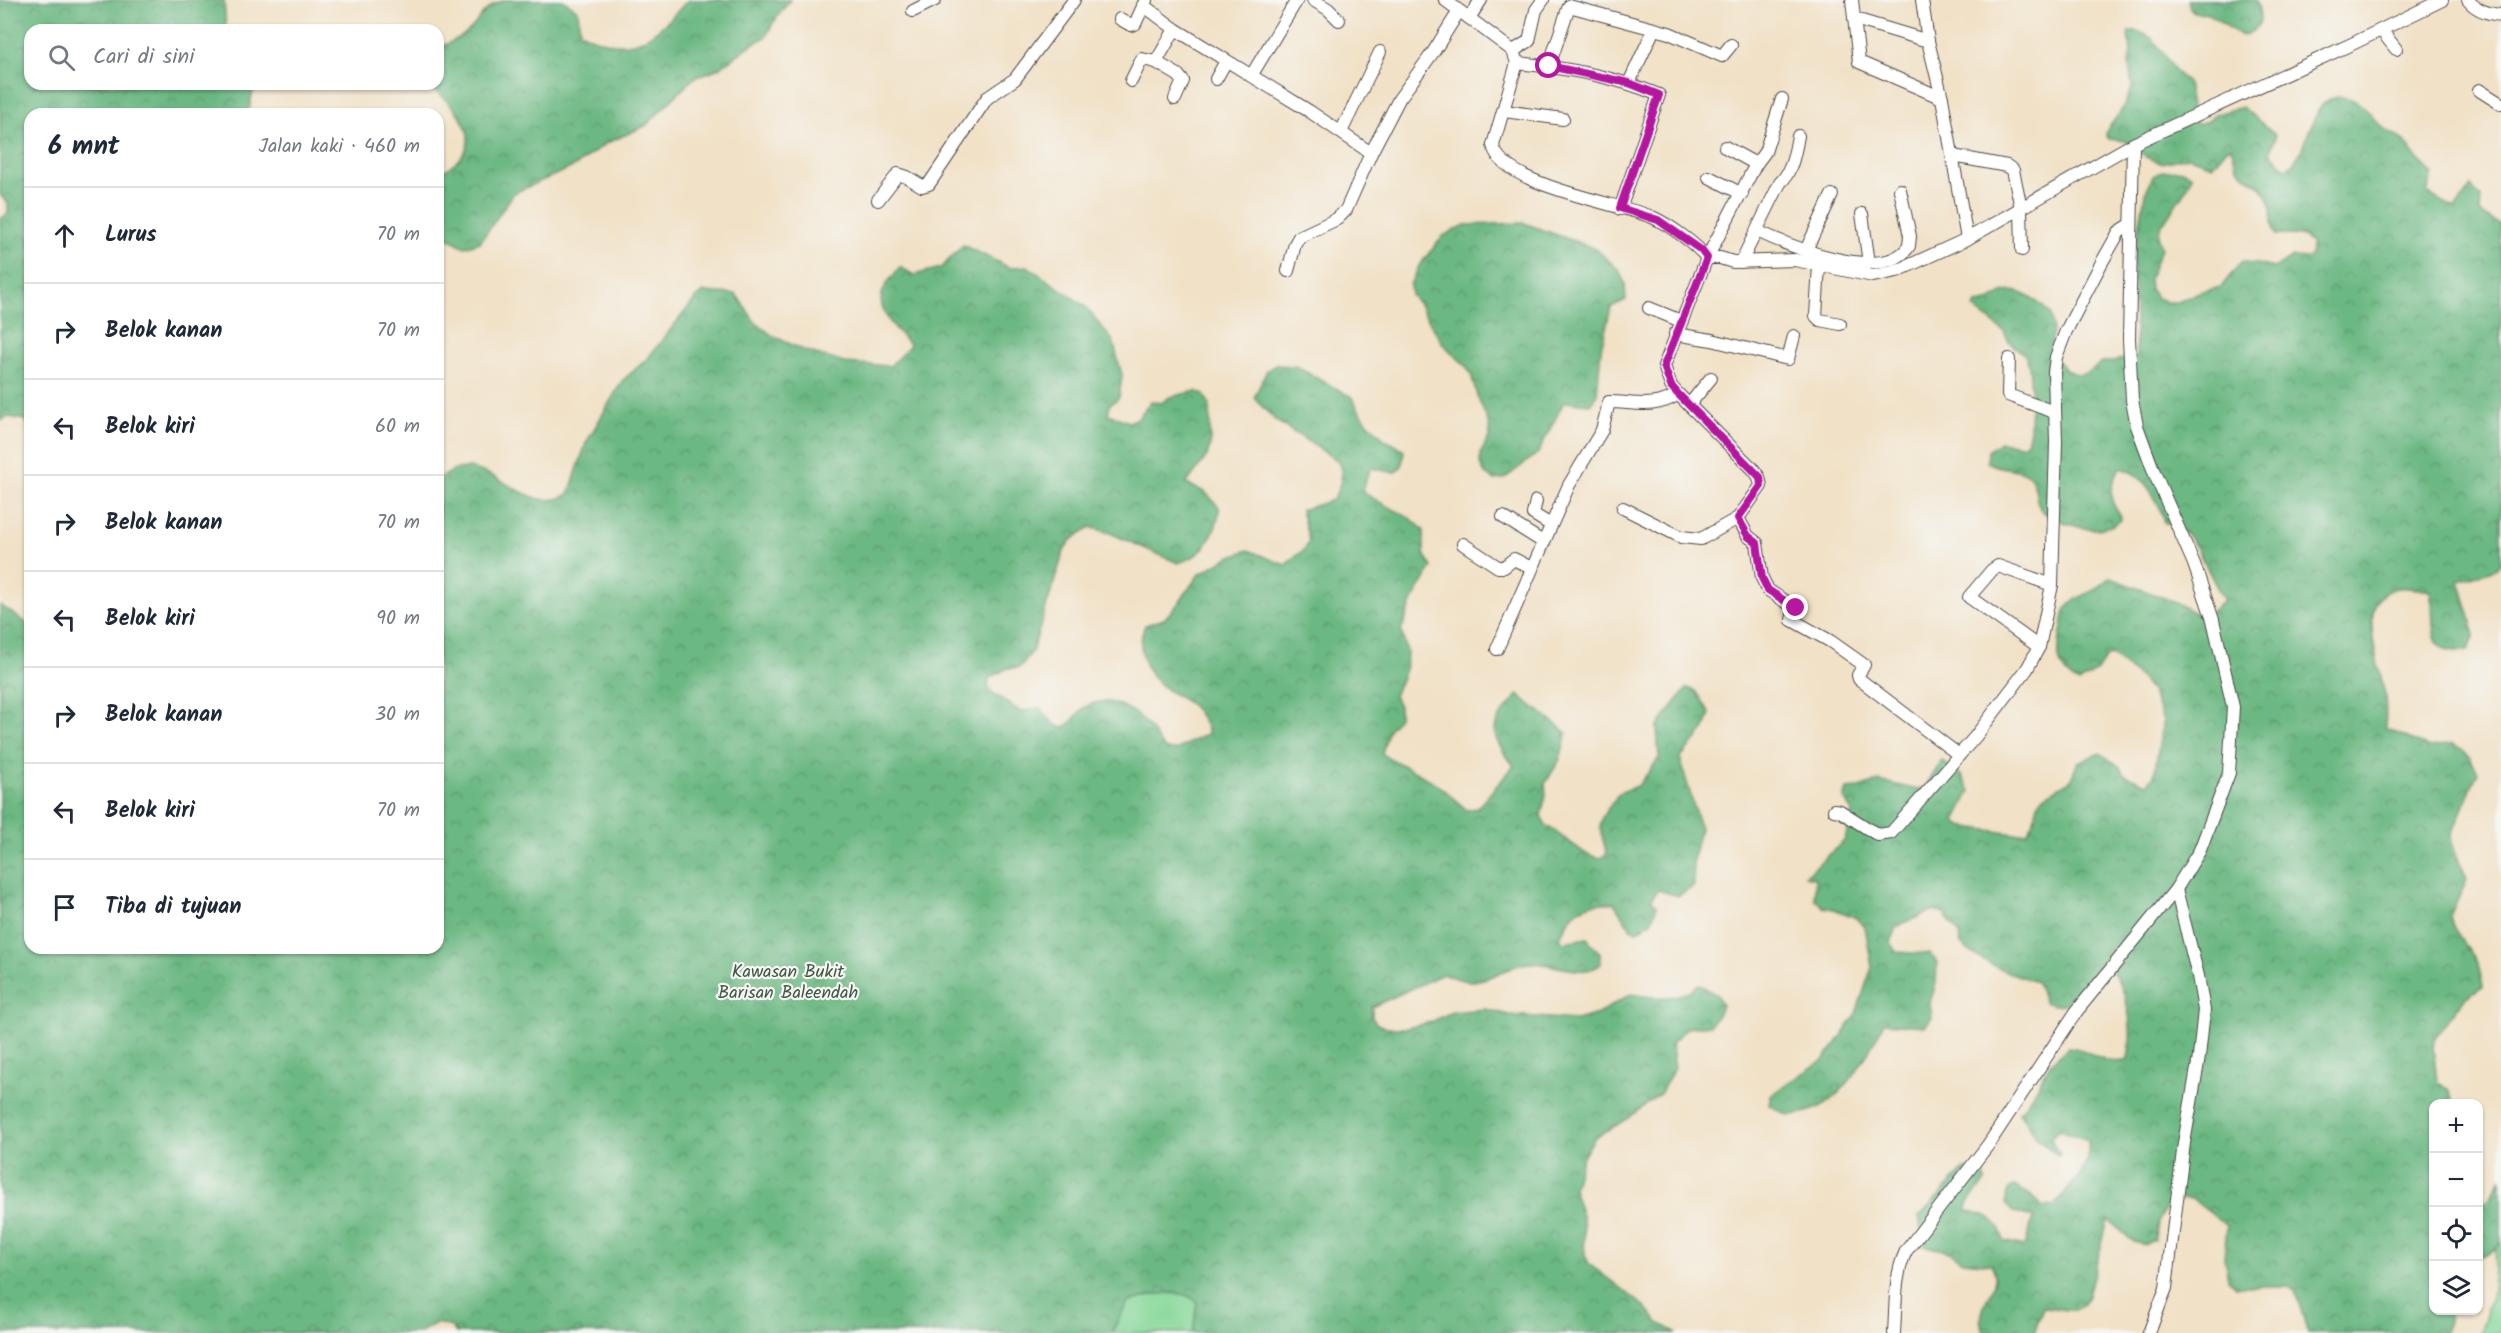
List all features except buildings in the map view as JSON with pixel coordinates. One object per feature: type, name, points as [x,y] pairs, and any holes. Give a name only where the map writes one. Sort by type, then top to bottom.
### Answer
[{"type":"street","points":[[913,11],[935,0]]},
{"type":"street","points":[[878,200],[898,174],[922,186],[929,184],[987,98],[1015,79],[1074,0]]},
{"type":"street","points":[[1251,76],[1297,0]]},
{"type":"street","points":[[1313,0],[1331,4],[1339,20]]},
{"type":"street","points":[[1445,0],[1513,51],[1517,63],[1493,145],[1497,155],[1514,171],[1556,189],[1658,220],[1701,250],[1707,258],[1740,262],[1787,260],[1879,276],[1910,267],[1967,239],[2133,144],[2442,0]]},
{"type":"street","points":[[1288,271],[1299,237],[1337,219],[1346,210],[1371,153],[1399,99],[1464,14],[1481,0]]},
{"type":"street","points":[[1513,51],[1529,41],[1536,10],[1543,0]]},
{"type":"street","points":[[1852,0],[1859,62],[1942,98]]},
{"type":"street","points":[[1922,0],[1967,239]]},
{"type":"street","points":[[2468,0],[2482,11],[2501,15]]},
{"type":"street","points":[[1120,19],[1131,25],[1135,24],[1144,3],[1175,29],[1371,153]]},
{"type":"street","points":[[1549,66],[1565,3],[1654,29],[1722,56],[1731,45]]},
{"type":"street","points":[[1855,19],[1928,41]]},
{"type":"street","points":[[1156,62],[1175,29]]},
{"type":"street","points":[[1629,83],[1654,29]]},
{"type":"street","points":[[2381,30],[2396,49]]},
{"type":"street","points":[[1341,132],[1380,52]]},
{"type":"street","points":[[1131,81],[1142,59],[1156,62],[1178,75],[1183,81],[1175,99]]},
{"type":"street","points":[[1216,79],[1226,61]]},
{"type":"street","points":[[1517,63],[1549,66],[1629,83],[1659,96],[1620,208]]},
{"type":"street","points":[[2479,90],[2501,104]]},
{"type":"street","points":[[1623,508],[1681,537],[1698,539],[1738,518],[1761,486],[1760,477],[1671,386],[1664,366],[1707,258],[1742,194],[1755,164],[1766,152],[1782,99]]},
{"type":"street","points":[[1504,111],[1563,119]]},
{"type":"street","points":[[1740,262],[1794,158],[1798,136]]},
{"type":"street","points":[[1894,1333],[1898,1276],[1900,1263],[1906,1251],[1988,1145],[2076,1012],[2176,889],[2200,850],[2229,773],[2233,707],[2213,620],[2194,564],[2169,509],[2137,426],[2132,400],[2129,339],[2133,144]]},
{"type":"street","points":[[1725,147],[1755,164]]},
{"type":"street","points":[[1953,156],[2010,167],[2013,170],[2021,208],[2022,250]]},
{"type":"street","points":[[1709,177],[1742,194]]},
{"type":"street","points":[[1756,231],[1785,244],[1838,259],[1869,263],[1887,261],[1910,246],[1900,190]]},
{"type":"street","points":[[1806,250],[1832,195]]},
{"type":"street","points":[[1862,214],[1869,263]]},
{"type":"street","points":[[1834,810],[1840,811],[1878,835],[1891,833],[1959,755],[2027,669],[2039,647],[2052,585],[2056,357],[2066,331],[2119,232],[2130,225]]},
{"type":"street","points":[[1819,265],[1816,316],[1820,320],[1840,324]]},
{"type":"street","points":[[1649,308],[1681,321]]},
{"type":"street","points":[[1675,334],[1712,340],[1788,359],[1794,336]]},
{"type":"street","points":[[2009,359],[2008,395],[2055,412]]},
{"type":"street","points":[[1689,405],[1712,378]]},
{"type":"street","points":[[1497,650],[1569,485],[1602,430],[1609,402],[1636,406],[1667,400],[1678,394]]},
{"type":"street","points":[[1536,501],[1532,510],[1533,514],[1551,525]]},
{"type":"street","points":[[1503,517],[1543,542]]},
{"type":"street","points":[[1738,518],[1748,536],[1757,543],[1762,578],[1768,590],[1796,608],[1792,620],[1830,641],[1864,665],[1858,675],[1859,679],[1959,755]]},
{"type":"street","points":[[1463,544],[1498,567],[1504,567],[1514,559],[1531,568]]},
{"type":"street","points":[[2039,647],[1969,597],[1998,566],[2052,585]]},
{"type":"street","points":[[2149,1333],[2166,1288],[2171,1238],[2204,1010],[2198,976],[2176,889]]},
{"type":"green space","points":[[0,0],[224,0],[226,24],[24,24],[24,90],[253,90],[249,108],[24,108],[24,420],[9,417],[0,420],[0,219],[8,214],[8,203],[0,195]]},
{"type":"green space","points":[[563,0],[578,10],[580,32],[614,44],[628,44],[653,34],[688,0],[790,0],[766,37],[719,68],[694,78],[645,126],[607,143],[575,166],[514,193],[480,242],[465,247],[448,238],[444,240],[444,171],[460,158],[467,148],[468,137],[460,116],[434,90],[444,90],[444,46],[467,32],[492,5],[499,2]]},
{"type":"green space","points":[[2188,0],[2256,0],[2260,13],[2259,23],[2254,31],[2241,36],[2209,14],[2194,12]]},
{"type":"green space","points":[[2129,31],[2137,31],[2152,38],[2187,83],[2191,106],[2189,111],[2197,124],[2208,121],[2216,114],[2242,107],[2274,133],[2275,137],[2270,152],[2285,168],[2293,163],[2300,153],[2316,115],[2323,105],[2331,98],[2349,98],[2359,103],[2382,127],[2406,143],[2413,154],[2433,174],[2427,193],[2455,209],[2471,187],[2481,197],[2480,213],[2501,225],[2501,561],[2496,569],[2459,581],[2475,635],[2468,650],[2453,651],[2444,648],[2438,642],[2434,634],[2430,591],[2401,588],[2385,593],[2377,601],[2372,626],[2385,695],[2385,728],[2430,748],[2452,744],[2469,756],[2478,772],[2451,836],[2453,848],[2467,880],[2450,916],[2453,926],[2478,964],[2483,986],[2465,998],[2436,1036],[2433,1047],[2437,1080],[2450,1091],[2452,1099],[2429,1099],[2429,1315],[2449,1315],[2445,1333],[2308,1333],[2295,1291],[2289,1286],[2235,1286],[2228,1279],[2224,1258],[2227,1226],[2192,1199],[2174,1198],[2159,1220],[2154,1240],[2144,1245],[2134,1242],[2108,1220],[2088,1296],[2079,1307],[2069,1310],[2043,1307],[2034,1333],[1984,1333],[1981,1317],[1995,1277],[1991,1264],[1963,1261],[1950,1252],[1923,1245],[1919,1217],[1964,1169],[1982,1170],[1986,1180],[1970,1200],[1966,1210],[1987,1216],[1995,1222],[2004,1241],[2025,1246],[2033,1217],[2013,1212],[2006,1204],[2009,1190],[2014,1186],[2030,1195],[2043,1207],[2054,1206],[2079,1176],[2088,1159],[2088,1140],[2058,1130],[2051,1138],[2054,1147],[2060,1153],[2059,1156],[2036,1137],[2019,1112],[2026,1105],[2050,1064],[2068,1047],[2084,1050],[2111,1061],[2128,1060],[2130,1021],[2128,1008],[2120,984],[2105,962],[2065,1004],[2053,1005],[2044,1002],[2037,982],[1996,967],[1969,951],[1960,943],[1959,933],[1944,914],[1934,910],[1895,929],[1891,943],[1896,952],[1930,954],[1937,962],[1936,983],[1930,1003],[1932,1018],[1925,1026],[1884,1023],[1870,1050],[1842,1090],[1817,1108],[1791,1115],[1769,1105],[1771,1095],[1824,1059],[1837,1043],[1855,1016],[1872,967],[1865,927],[1857,918],[1823,907],[1815,899],[1815,878],[1805,876],[1845,840],[1852,812],[1844,799],[1847,789],[1859,788],[1879,781],[1918,790],[1924,788],[1942,761],[1962,776],[1970,791],[1955,821],[1961,826],[2015,834],[2027,833],[2033,824],[2038,804],[2044,796],[2070,781],[2078,762],[2100,753],[2119,766],[2125,775],[2147,784],[2154,776],[2163,720],[2151,691],[2139,677],[2111,655],[2106,657],[2097,671],[2079,683],[2071,678],[2061,666],[2059,659],[2060,636],[2065,611],[2075,600],[2111,578],[2175,602],[2200,616],[2205,616],[2224,601],[2187,534],[2164,522],[2154,497],[2136,475],[2120,468],[2115,477],[2111,497],[2121,520],[2105,528],[2088,529],[2071,525],[2043,512],[2038,504],[2033,481],[2026,474],[1987,462],[1988,451],[2000,442],[2022,445],[2027,442],[2030,430],[2031,391],[2029,365],[2025,355],[2009,342],[2004,332],[1974,308],[1976,304],[1989,301],[2010,291],[2023,294],[2035,301],[2051,314],[2053,330],[2050,354],[2074,374],[2086,373],[2101,362],[2136,356],[2133,262],[2145,194],[2153,176],[2163,171],[2183,170],[2192,176],[2189,185],[2160,228],[2158,238],[2161,249],[2149,278],[2150,289],[2157,298],[2167,302],[2178,302],[2199,292],[2221,287],[2242,261],[2274,268],[2293,257],[2307,258],[2311,255],[2312,244],[2305,238],[2296,235],[2276,235],[2267,194],[2239,169],[2231,147],[2226,149],[2213,165],[2189,157],[2161,163],[2146,157],[2125,141],[2109,139],[2106,135],[2107,130],[2123,108],[2132,87],[2129,63],[2131,51]]},
{"type":"green space","points":[[1524,223],[1596,249],[1619,270],[1625,284],[1626,300],[1611,307],[1601,349],[1597,394],[1591,404],[1564,402],[1538,453],[1504,479],[1494,480],[1485,474],[1480,464],[1481,453],[1490,435],[1489,424],[1477,396],[1471,374],[1466,366],[1443,344],[1411,295],[1410,285],[1419,266],[1443,236],[1465,225]]},
{"type":"green space","name":"Kawasan Bukit Barisan Baleendah","points":[[963,245],[1010,268],[1027,266],[1085,306],[1113,341],[1122,375],[1119,398],[1110,404],[1108,414],[1129,422],[1138,418],[1151,401],[1161,403],[1170,397],[1196,391],[1204,395],[1210,405],[1210,446],[1207,456],[1186,484],[1205,492],[1219,507],[1218,520],[1209,540],[1196,555],[1178,563],[1110,533],[1090,527],[1070,541],[1064,551],[1032,652],[1019,668],[1008,668],[989,678],[988,688],[1020,712],[1040,707],[1054,724],[1063,728],[1087,706],[1105,702],[1114,703],[1132,711],[1139,717],[1166,750],[1176,750],[1208,733],[1194,708],[1159,684],[1148,669],[1141,644],[1145,625],[1164,619],[1178,604],[1199,574],[1227,558],[1248,550],[1285,565],[1304,550],[1309,541],[1301,510],[1333,500],[1342,476],[1337,460],[1276,421],[1254,398],[1267,370],[1276,365],[1295,366],[1352,397],[1362,416],[1384,439],[1404,451],[1402,466],[1395,473],[1371,468],[1362,490],[1410,518],[1424,531],[1424,554],[1432,567],[1413,600],[1401,631],[1407,651],[1406,667],[1394,696],[1399,706],[1399,717],[1388,731],[1382,754],[1436,783],[1467,810],[1477,808],[1514,766],[1499,744],[1495,729],[1497,722],[1518,695],[1567,733],[1560,759],[1545,784],[1546,794],[1541,816],[1546,825],[1585,853],[1599,858],[1607,855],[1600,828],[1602,817],[1619,793],[1639,785],[1659,758],[1657,727],[1687,688],[1696,691],[1710,713],[1705,729],[1680,758],[1700,828],[1693,860],[1694,886],[1678,896],[1658,890],[1651,899],[1657,906],[1651,922],[1637,931],[1627,924],[1614,903],[1594,904],[1580,909],[1569,920],[1560,938],[1564,942],[1587,938],[1600,953],[1601,964],[1595,968],[1579,970],[1530,963],[1474,981],[1461,980],[1443,974],[1372,1007],[1372,1018],[1377,1024],[1387,1028],[1407,1028],[1431,1022],[1452,1012],[1485,1009],[1509,1015],[1576,1020],[1598,1014],[1631,994],[1657,997],[1675,996],[1699,984],[1717,995],[1722,1005],[1710,1025],[1687,1028],[1671,1044],[1675,1067],[1660,1094],[1624,1121],[1595,1137],[1583,1156],[1573,1188],[1583,1219],[1585,1254],[1589,1264],[1643,1305],[1657,1322],[1677,1333],[1193,1333],[1197,1302],[1182,1294],[1164,1293],[1128,1302],[1111,1333],[456,1333],[452,1327],[436,1323],[419,1333],[0,1333],[0,605],[24,621],[24,954],[444,954],[444,476],[468,468],[481,471],[531,496],[556,499],[569,494],[586,443],[622,381],[647,359],[695,299],[704,292],[736,294],[755,322],[773,336],[803,350],[844,363],[890,366],[910,345],[889,321],[882,306],[881,299],[886,285],[900,267],[914,275],[941,268]]},
{"type":"green space","points":[[2501,1179],[2501,1242],[2496,1249],[2483,1255],[2483,1203],[2489,1199]]},
{"type":"green space","points":[[2501,1242],[2501,1333],[2480,1333],[2491,1301],[2496,1249]]},
{"type":"green space","points":[[1169,1293],[1190,1295],[1197,1302],[1193,1333],[1111,1333],[1128,1302]]},
{"type":"route","points":[[1549,66],[1629,83],[1659,95],[1620,208],[1658,220],[1701,250],[1707,258],[1670,346],[1664,363],[1665,374],[1678,394],[1760,477],[1761,486],[1738,518],[1748,536],[1757,543],[1760,572],[1768,590],[1796,608]]}]
